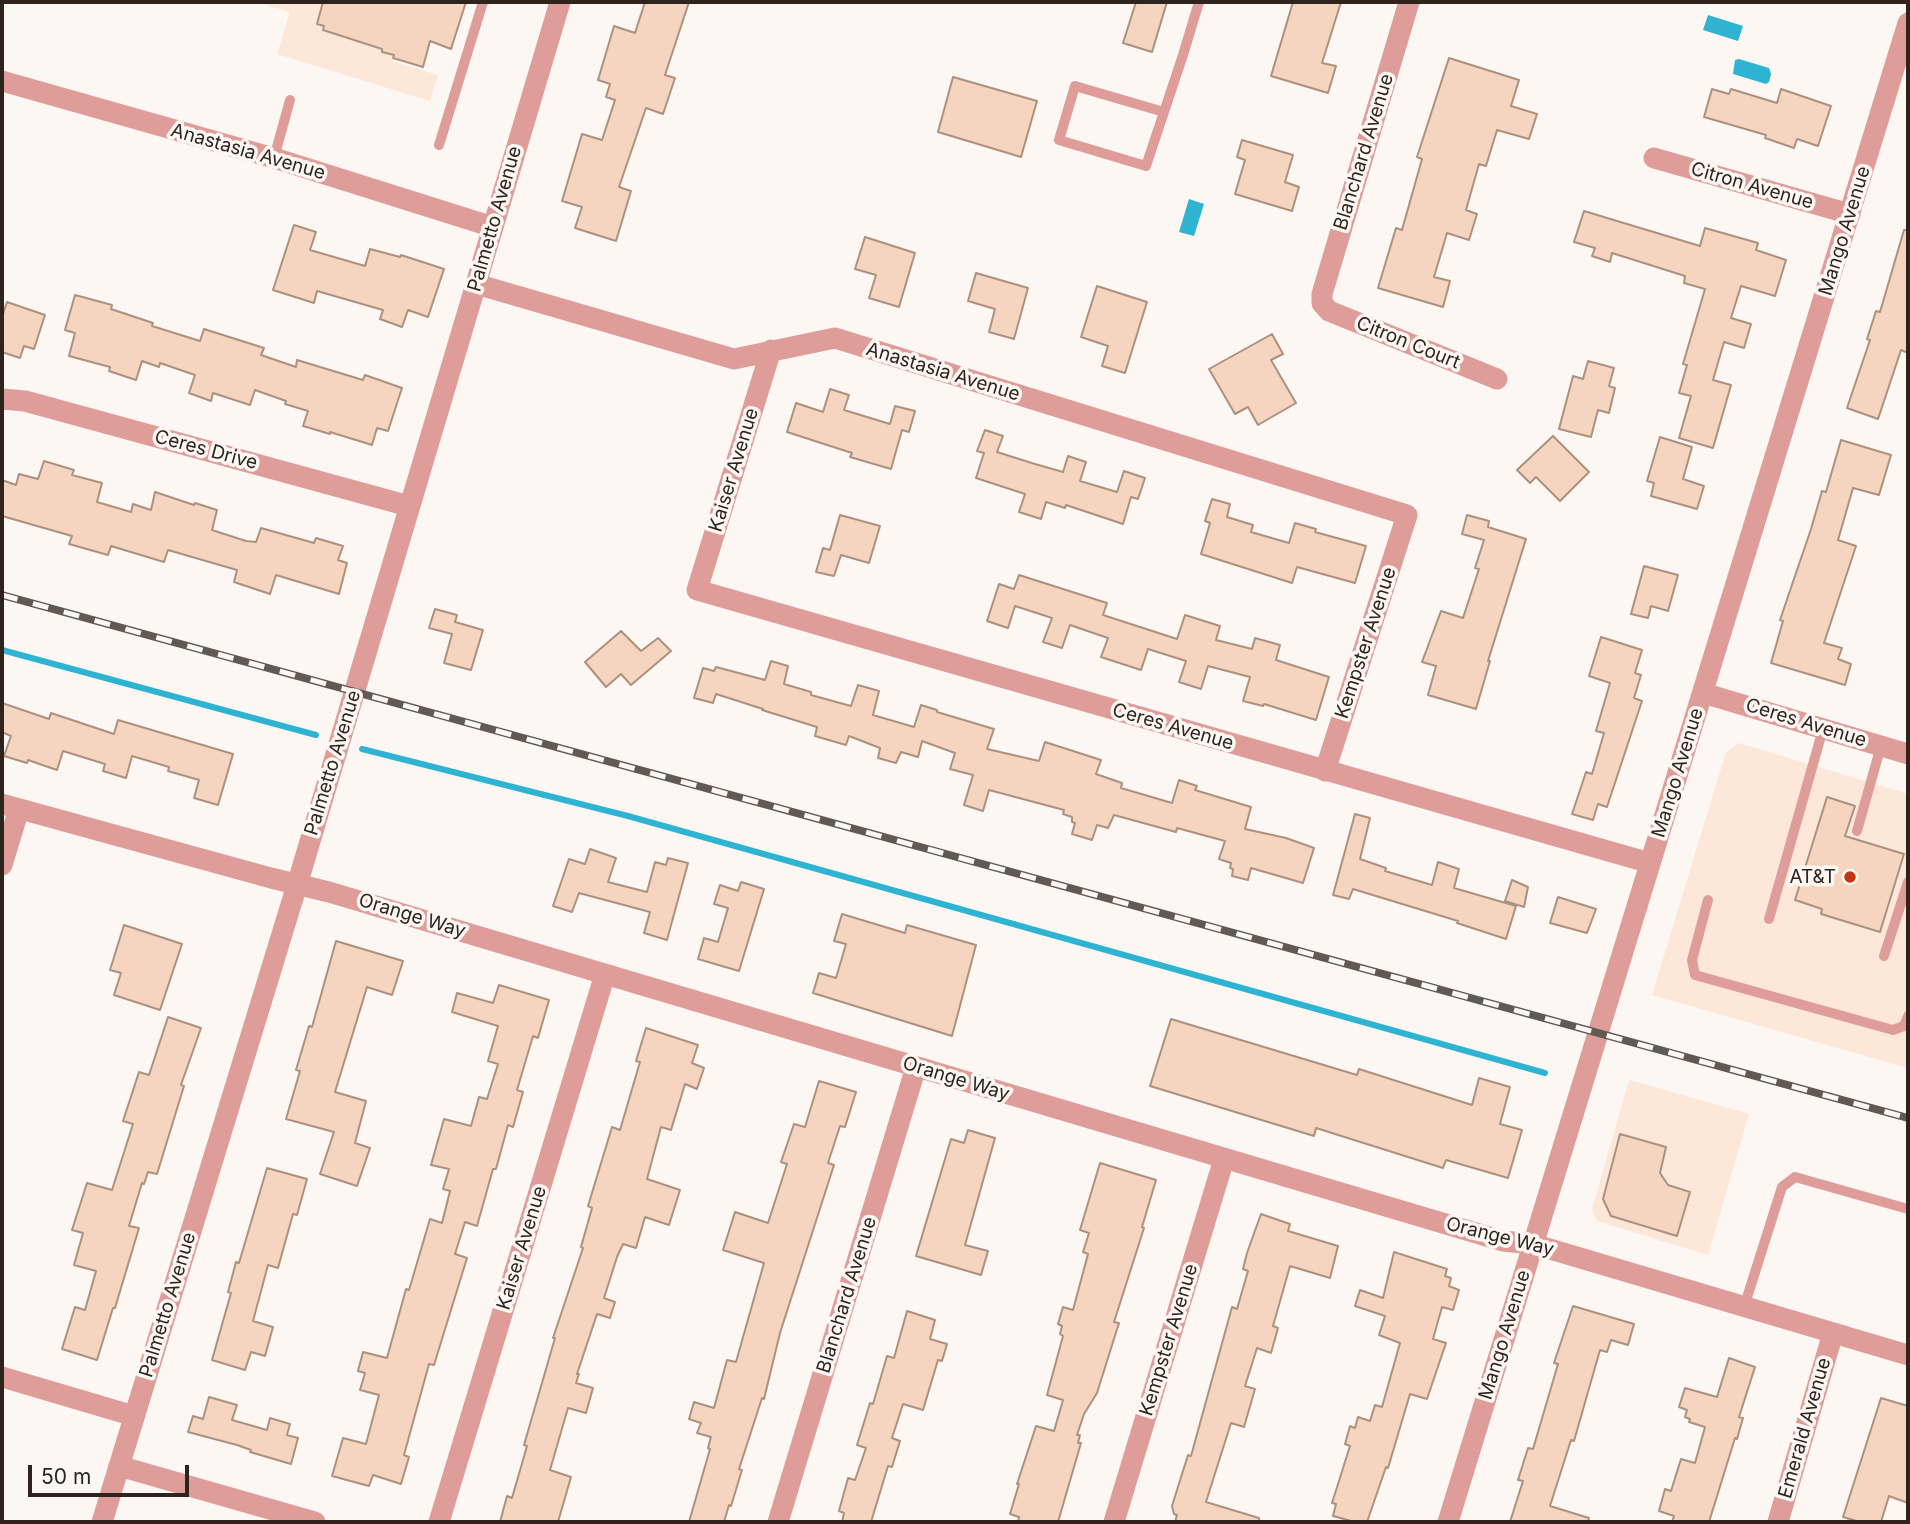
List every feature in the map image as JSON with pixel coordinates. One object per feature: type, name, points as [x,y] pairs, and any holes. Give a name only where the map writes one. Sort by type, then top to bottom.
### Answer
[{"type":"street","name":"Palmetto Avenue","points":[[102,1522],[297,885],[560,2]]},
{"type":"street","name":"Blanchard Avenue","points":[[1322,303],[1322,294],[1409,2]]},
{"type":"street","name":"Mango Avenue","points":[[1448,1522],[1908,23]]},
{"type":"street","name":"Anastasia Avenue","points":[[2,81],[274,158],[493,227]]},
{"type":"street","name":"Citron Avenue","points":[[1654,158],[1850,214]]},
{"type":"street","name":"Anastasia Avenue","points":[[476,284],[734,359],[835,338],[1407,514]]},
{"type":"street","name":"Citron Court","points":[[1322,303],[1329,310],[1497,379]]},
{"type":"street","name":"Kaiser Avenue","points":[[697,590],[771,351]]},
{"type":"street","name":"Ceres Drive","points":[[2,399],[25,401],[409,506]]},
{"type":"street","name":"Kempster Avenue","points":[[1325,771],[1407,514]]},
{"type":"street","name":"Ceres Avenue","points":[[697,590],[1650,863]]},
{"type":"street","name":"Ceres Avenue","points":[[1703,693],[1908,754]]},
{"type":"street","name":"Orange Way","points":[[10,806],[329,892],[1503,1241],[1534,1244],[1908,1356]]},
{"type":"street","points":[[2,865],[10,806]]},
{"type":"street","name":"Kaiser Avenue","points":[[439,1522],[605,974]]},
{"type":"street","name":"Blanchard Avenue","points":[[778,1522],[916,1067]]},
{"type":"street","name":"Kempster Avenue","points":[[1114,1522],[1224,1158]]},
{"type":"street","name":"Emerald Avenue","points":[[1778,1522],[1833,1333]]},
{"type":"street","points":[[2,1377],[134,1416]]},
{"type":"street","points":[[119,1466],[315,1522]]},
{"type":"lane","points":[[439,145],[483,2]]},
{"type":"lane","points":[[1164,112],[1075,86],[1059,140],[1146,166],[1164,112],[1199,2]]},
{"type":"lane","points":[[274,158],[290,100]]},
{"type":"lane","points":[[1769,919],[1823,729]]},
{"type":"lane","points":[[1857,831],[1881,746]]},
{"type":"lane","points":[[1884,956],[1908,882]]},
{"type":"lane","points":[[1708,900],[1692,960],[1695,975],[1893,1030],[1904,1026],[1908,1016]]},
{"type":"lane","points":[[1744,1307],[1782,1187],[1795,1177],[1908,1209]]},
{"type":"shaded area","points":[[266,2],[409,2],[392,61],[438,75],[430,101],[277,54],[290,12],[265,5]]},
{"type":"shaded area","points":[[1739,743],[1908,794],[1908,1068],[1652,995],[1726,752]]},
{"type":"shaded area","points":[[1629,1080],[1749,1114],[1708,1255],[1597,1221],[1592,1209]]},
{"type":"water","points":[[1708,15],[1743,26],[1738,41],[1703,30]]},
{"type":"water","points":[[1735,60],[1769,68],[1769,82],[1766,84],[1733,74]]},
{"type":"water","points":[[1189,199],[1204,204],[1194,236],[1179,232]]},
{"type":"building","points":[[323,2],[466,2],[451,49],[430,41],[423,67],[393,58],[394,55],[382,52],[382,49],[323,30],[324,26],[317,24]]},
{"type":"building","points":[[645,2],[689,2],[665,75],[675,78],[663,114],[646,108],[619,187],[631,191],[616,241],[575,228],[582,207],[562,201],[582,134],[602,140],[615,100],[606,97],[610,84],[598,80],[614,26],[635,33]]},
{"type":"building","points":[[1136,2],[1167,2],[1152,52],[1123,43]]},
{"type":"building","points":[[1293,2],[1341,2],[1322,63],[1336,66],[1328,93],[1271,76]]},
{"type":"building","points":[[1449,58],[1519,80],[1511,106],[1537,114],[1529,139],[1497,130],[1486,166],[1479,164],[1466,210],[1477,214],[1469,240],[1447,233],[1434,277],[1450,281],[1443,307],[1378,288],[1396,228],[1402,230],[1422,159],[1417,157]]},
{"type":"building","points":[[953,77],[1037,101],[1021,157],[938,132]]},
{"type":"building","points":[[1712,89],[1729,94],[1731,89],[1777,103],[1781,89],[1831,106],[1818,146],[1797,139],[1794,148],[1765,138],[1766,135],[1704,117]]},
{"type":"building","points":[[1242,140],[1293,155],[1285,182],[1299,187],[1292,211],[1235,194],[1245,160],[1237,157]]},
{"type":"building","points":[[1584,211],[1700,246],[1705,228],[1758,243],[1756,250],[1786,260],[1775,296],[1741,286],[1731,318],[1751,324],[1744,348],[1724,342],[1713,380],[1731,385],[1713,448],[1679,438],[1691,396],[1679,393],[1687,365],[1683,364],[1705,289],[1684,283],[1685,276],[1612,253],[1610,262],[1592,256],[1595,248],[1574,242]]},
{"type":"building","points":[[294,225],[316,232],[310,250],[365,266],[370,249],[400,257],[401,255],[444,269],[428,317],[408,310],[402,327],[380,319],[383,310],[317,291],[314,303],[273,290]]},
{"type":"building","points":[[1904,230],[1908,230],[1908,353],[1901,350],[1878,419],[1847,408],[1870,340],[1867,339],[1876,311],[1880,312]]},
{"type":"building","points":[[865,237],[915,253],[899,307],[869,298],[876,275],[855,269]]},
{"type":"building","points":[[976,273],[1028,288],[1014,339],[989,332],[995,309],[968,301]]},
{"type":"building","points":[[1097,286],[1147,302],[1125,373],[1102,366],[1108,346],[1081,337]]},
{"type":"building","points":[[75,295],[112,305],[111,309],[153,323],[152,326],[200,341],[204,329],[264,348],[261,355],[296,367],[297,360],[363,380],[365,375],[402,388],[388,431],[377,428],[372,445],[303,426],[308,411],[255,390],[250,405],[213,393],[211,401],[189,393],[195,375],[160,363],[159,367],[142,361],[136,380],[109,371],[110,367],[69,356],[75,333],[65,330]]},
{"type":"building","points":[[7,302],[45,315],[34,349],[24,346],[20,358],[2,352],[2,317]]},
{"type":"building","points":[[1272,334],[1283,354],[1271,360],[1296,403],[1258,425],[1248,407],[1235,414],[1209,369]]},
{"type":"building","points":[[1588,361],[1614,368],[1609,386],[1615,388],[1609,413],[1598,410],[1591,437],[1559,429],[1573,376],[1583,379]]},
{"type":"building","points":[[830,389],[849,395],[844,410],[890,424],[895,406],[915,411],[909,432],[902,430],[891,469],[850,457],[852,453],[787,432],[796,403],[823,412]]},
{"type":"building","points":[[985,430],[1003,436],[997,452],[1063,472],[1068,456],[1086,462],[1080,481],[1117,492],[1124,471],[1145,478],[1138,499],[1131,497],[1123,524],[1066,505],[1065,508],[1046,502],[1041,519],[1019,512],[1025,494],[976,478],[984,453],[977,451]]},
{"type":"building","points":[[1553,436],[1589,472],[1560,501],[1536,477],[1530,483],[1517,470]]},
{"type":"building","points":[[1660,437],[1692,447],[1683,479],[1704,486],[1697,509],[1651,496],[1654,483],[1647,481]]},
{"type":"building","points":[[1841,440],[1891,455],[1879,495],[1853,488],[1838,540],[1856,546],[1824,643],[1842,648],[1838,659],[1851,664],[1845,685],[1771,663],[1783,621],[1780,620],[1822,491],[1826,492]]},
{"type":"building","points":[[44,461],[74,470],[72,475],[102,483],[97,502],[131,512],[133,504],[151,510],[155,492],[217,510],[212,530],[246,541],[256,542],[261,528],[314,543],[316,538],[343,546],[338,560],[347,563],[339,594],[276,575],[270,594],[234,582],[237,570],[168,550],[164,562],[111,546],[108,555],[69,544],[72,536],[2,516],[2,480],[16,485],[19,474],[38,479]]},
{"type":"building","points":[[1212,499],[1230,504],[1227,517],[1253,525],[1251,532],[1289,543],[1295,523],[1316,529],[1315,532],[1366,546],[1355,583],[1297,567],[1292,583],[1201,554],[1210,523],[1205,521]]},
{"type":"building","points":[[840,515],[880,526],[869,563],[841,555],[834,576],[816,572],[823,548],[830,550]]},
{"type":"building","points":[[1467,515],[1489,521],[1488,527],[1526,539],[1476,709],[1428,695],[1436,666],[1422,662],[1441,611],[1463,618],[1479,569],[1475,568],[1484,540],[1462,534]]},
{"type":"building","points":[[1644,566],[1678,575],[1668,611],[1651,606],[1648,618],[1631,614]]},
{"type":"building","points":[[1019,575],[1107,603],[1103,615],[1177,639],[1185,615],[1220,626],[1216,640],[1252,649],[1255,638],[1280,645],[1276,660],[1329,677],[1316,720],[1264,704],[1263,706],[1243,701],[1250,677],[1208,666],[1201,689],[1179,682],[1186,661],[1148,649],[1141,670],[1101,657],[1108,638],[1070,625],[1062,648],[1043,642],[1052,618],[1015,606],[1008,628],[987,621],[999,584],[1014,589]]},
{"type":"building","points":[[435,609],[457,615],[455,622],[483,630],[471,670],[444,663],[452,634],[429,628]]},
{"type":"building","points":[[621,631],[641,651],[658,638],[671,651],[631,685],[621,674],[606,687],[585,662]]},
{"type":"building","points":[[1601,637],[1642,650],[1635,673],[1641,675],[1634,698],[1642,701],[1607,807],[1598,804],[1593,820],[1572,814],[1586,772],[1592,774],[1604,733],[1596,731],[1610,683],[1589,676]]},
{"type":"building","points":[[771,661],[788,666],[784,684],[811,692],[811,695],[851,706],[858,685],[879,691],[873,715],[914,727],[921,705],[994,729],[987,749],[1039,761],[1045,742],[1101,760],[1096,774],[1122,783],[1121,788],[1172,803],[1179,780],[1197,786],[1195,790],[1251,807],[1245,829],[1286,838],[1314,848],[1303,883],[1251,868],[1248,880],[1232,876],[1231,863],[1219,859],[1225,841],[1177,828],[1176,832],[1114,815],[1108,828],[1097,825],[1092,840],[1072,834],[1075,823],[1072,822],[1072,817],[1063,814],[1064,810],[989,790],[983,811],[964,805],[973,775],[950,769],[955,753],[922,741],[918,757],[901,752],[896,763],[878,758],[880,748],[849,736],[846,745],[815,736],[817,727],[716,694],[713,703],[694,698],[703,668],[714,671],[716,667],[765,680]]},
{"type":"building","points":[[2,703],[49,719],[51,713],[114,734],[118,720],[233,754],[218,805],[194,798],[199,780],[168,771],[169,767],[132,756],[126,778],[103,771],[105,764],[63,751],[57,770],[28,760],[27,763],[4,756],[11,736],[2,732]]},
{"type":"building","name":"AT&T","points":[[1827,797],[1855,806],[1845,836],[1904,854],[1880,932],[1821,914],[1822,909],[1795,900]]},
{"type":"building","points":[[1355,814],[1370,818],[1360,859],[1386,868],[1385,871],[1432,885],[1438,862],[1459,869],[1454,888],[1516,906],[1506,939],[1457,923],[1458,921],[1353,889],[1349,899],[1333,895]]},
{"type":"building","points":[[590,849],[616,858],[608,882],[647,892],[655,862],[666,865],[668,858],[688,863],[667,940],[644,933],[650,912],[579,893],[572,912],[553,906],[569,859],[585,864]]},
{"type":"building","points":[[1512,880],[1528,887],[1524,907],[1505,901]]},
{"type":"building","points":[[741,882],[764,889],[739,971],[698,959],[704,938],[718,942],[728,908],[714,904],[720,885],[738,891]]},
{"type":"building","points":[[1558,897],[1596,909],[1587,933],[1550,923]]},
{"type":"building","points":[[842,914],[905,933],[907,925],[976,945],[952,1036],[813,993],[819,973],[836,978],[846,944],[834,941]]},
{"type":"building","points":[[124,925],[182,944],[160,1010],[114,995],[121,973],[110,970]]},
{"type":"building","points":[[336,941],[403,961],[392,995],[367,987],[335,1092],[366,1101],[355,1143],[370,1148],[357,1186],[320,1174],[334,1132],[286,1119],[300,1071],[296,1070],[309,1026],[312,1027]]},
{"type":"building","points":[[499,985],[549,1000],[538,1038],[533,1036],[517,1090],[523,1092],[513,1127],[508,1125],[477,1226],[465,1222],[455,1254],[467,1258],[434,1365],[429,1364],[404,1455],[409,1457],[401,1484],[373,1475],[369,1486],[332,1476],[343,1438],[366,1444],[379,1395],[360,1390],[365,1373],[358,1371],[363,1352],[387,1358],[406,1289],[409,1290],[430,1219],[442,1223],[450,1191],[443,1189],[449,1169],[431,1165],[444,1119],[471,1126],[479,1097],[487,1099],[498,1064],[488,1061],[498,1026],[452,1012],[457,993],[493,1003]]},
{"type":"building","points":[[168,1017],[201,1028],[181,1085],[184,1086],[157,1174],[148,1172],[144,1184],[142,1183],[129,1226],[139,1228],[97,1360],[62,1349],[75,1307],[85,1310],[96,1271],[74,1265],[83,1233],[72,1230],[87,1183],[112,1190],[133,1124],[123,1121],[139,1072],[149,1075]]},
{"type":"building","points":[[1171,1019],[1357,1075],[1359,1069],[1472,1105],[1479,1078],[1510,1087],[1500,1124],[1522,1130],[1508,1178],[1446,1160],[1443,1168],[1316,1128],[1314,1136],[1150,1086]]},
{"type":"building","points":[[646,1028],[698,1045],[692,1063],[704,1068],[697,1089],[685,1084],[671,1130],[661,1127],[647,1179],[680,1190],[669,1225],[645,1217],[636,1248],[623,1244],[617,1257],[604,1298],[615,1302],[610,1318],[597,1314],[577,1374],[576,1383],[593,1388],[586,1413],[568,1408],[550,1470],[571,1477],[558,1522],[500,1522],[507,1496],[512,1498],[553,1338],[583,1248],[581,1247],[592,1208],[588,1206],[612,1127],[620,1130],[640,1062],[636,1061]]},
{"type":"building","points":[[819,1081],[856,1092],[845,1127],[840,1126],[828,1163],[834,1165],[780,1333],[764,1399],[762,1398],[739,1469],[742,1470],[731,1506],[729,1505],[724,1522],[689,1522],[711,1437],[697,1433],[701,1423],[689,1419],[694,1402],[714,1408],[727,1360],[736,1362],[764,1263],[723,1250],[735,1212],[768,1223],[787,1164],[781,1162],[794,1124],[805,1127]]},
{"type":"building","points":[[968,1130],[995,1138],[965,1245],[988,1251],[981,1275],[916,1256],[951,1139],[964,1143]]},
{"type":"building","points":[[1620,1134],[1666,1147],[1660,1173],[1668,1185],[1690,1192],[1677,1236],[1611,1216],[1603,1199]]},
{"type":"building","points":[[1100,1163],[1156,1180],[1142,1227],[1144,1228],[1114,1322],[1119,1323],[1097,1393],[1084,1414],[1077,1435],[1080,1435],[1078,1443],[1081,1443],[1058,1522],[1018,1522],[1019,1517],[1010,1514],[1036,1426],[1054,1431],[1063,1400],[1047,1395],[1063,1336],[1060,1334],[1062,1326],[1058,1324],[1063,1307],[1073,1310],[1088,1254],[1083,1252],[1089,1233],[1080,1230]]},
{"type":"building","points":[[267,1168],[307,1179],[297,1215],[293,1214],[278,1268],[268,1265],[253,1321],[273,1327],[265,1356],[251,1352],[245,1370],[212,1360],[231,1293],[228,1292],[236,1262],[239,1263]]},
{"type":"building","points":[[1261,1214],[1290,1224],[1288,1231],[1338,1246],[1330,1278],[1290,1266],[1273,1326],[1278,1328],[1271,1353],[1257,1348],[1245,1386],[1255,1389],[1244,1427],[1231,1423],[1206,1502],[1259,1518],[1259,1522],[1175,1522],[1177,1515],[1174,1514],[1172,1506],[1188,1455],[1191,1456],[1232,1307],[1237,1309],[1248,1271],[1243,1269],[1247,1253]]},
{"type":"building","points":[[1394,1252],[1447,1269],[1445,1276],[1451,1278],[1449,1286],[1459,1290],[1453,1310],[1442,1307],[1433,1339],[1446,1343],[1427,1399],[1410,1394],[1388,1468],[1386,1467],[1367,1522],[1355,1522],[1333,1516],[1336,1504],[1332,1503],[1350,1446],[1345,1444],[1350,1426],[1355,1428],[1358,1417],[1370,1421],[1375,1405],[1382,1407],[1400,1343],[1379,1335],[1385,1316],[1355,1306],[1360,1290],[1383,1298]]},
{"type":"building","points":[[1573,1306],[1634,1324],[1628,1345],[1611,1340],[1607,1352],[1600,1350],[1574,1441],[1571,1440],[1550,1506],[1589,1518],[1588,1522],[1510,1522],[1523,1481],[1518,1480],[1528,1448],[1533,1449],[1558,1364],[1554,1363]]},
{"type":"building","points":[[907,1311],[935,1320],[930,1339],[947,1344],[942,1361],[938,1360],[923,1410],[903,1404],[892,1438],[900,1441],[892,1467],[888,1466],[871,1522],[842,1522],[844,1513],[839,1511],[848,1478],[855,1480],[866,1448],[857,1445],[887,1356],[894,1358]]},
{"type":"building","points":[[1729,1358],[1755,1367],[1739,1417],[1743,1418],[1737,1439],[1735,1438],[1709,1522],[1672,1522],[1674,1516],[1659,1511],[1665,1489],[1671,1491],[1681,1459],[1695,1463],[1705,1427],[1689,1422],[1690,1419],[1685,1417],[1687,1410],[1679,1407],[1685,1388],[1717,1397]]},
{"type":"building","points":[[209,1397],[237,1405],[232,1420],[267,1430],[270,1418],[290,1424],[287,1435],[298,1438],[291,1464],[250,1452],[251,1450],[237,1445],[188,1432],[193,1416],[203,1419]]},
{"type":"building","points":[[1881,1398],[1908,1406],[1908,1503],[1889,1496],[1881,1522],[1860,1522],[1843,1517]]},
{"type":"waterway","points":[[2,650],[316,735]]},
{"type":"waterway","points":[[362,749],[628,816],[1545,1073]]},
{"type":"railway","points":[[2,595],[1908,1118]]},
{"type":"place","name":"AT&T","points":[[1850,877]]}]
